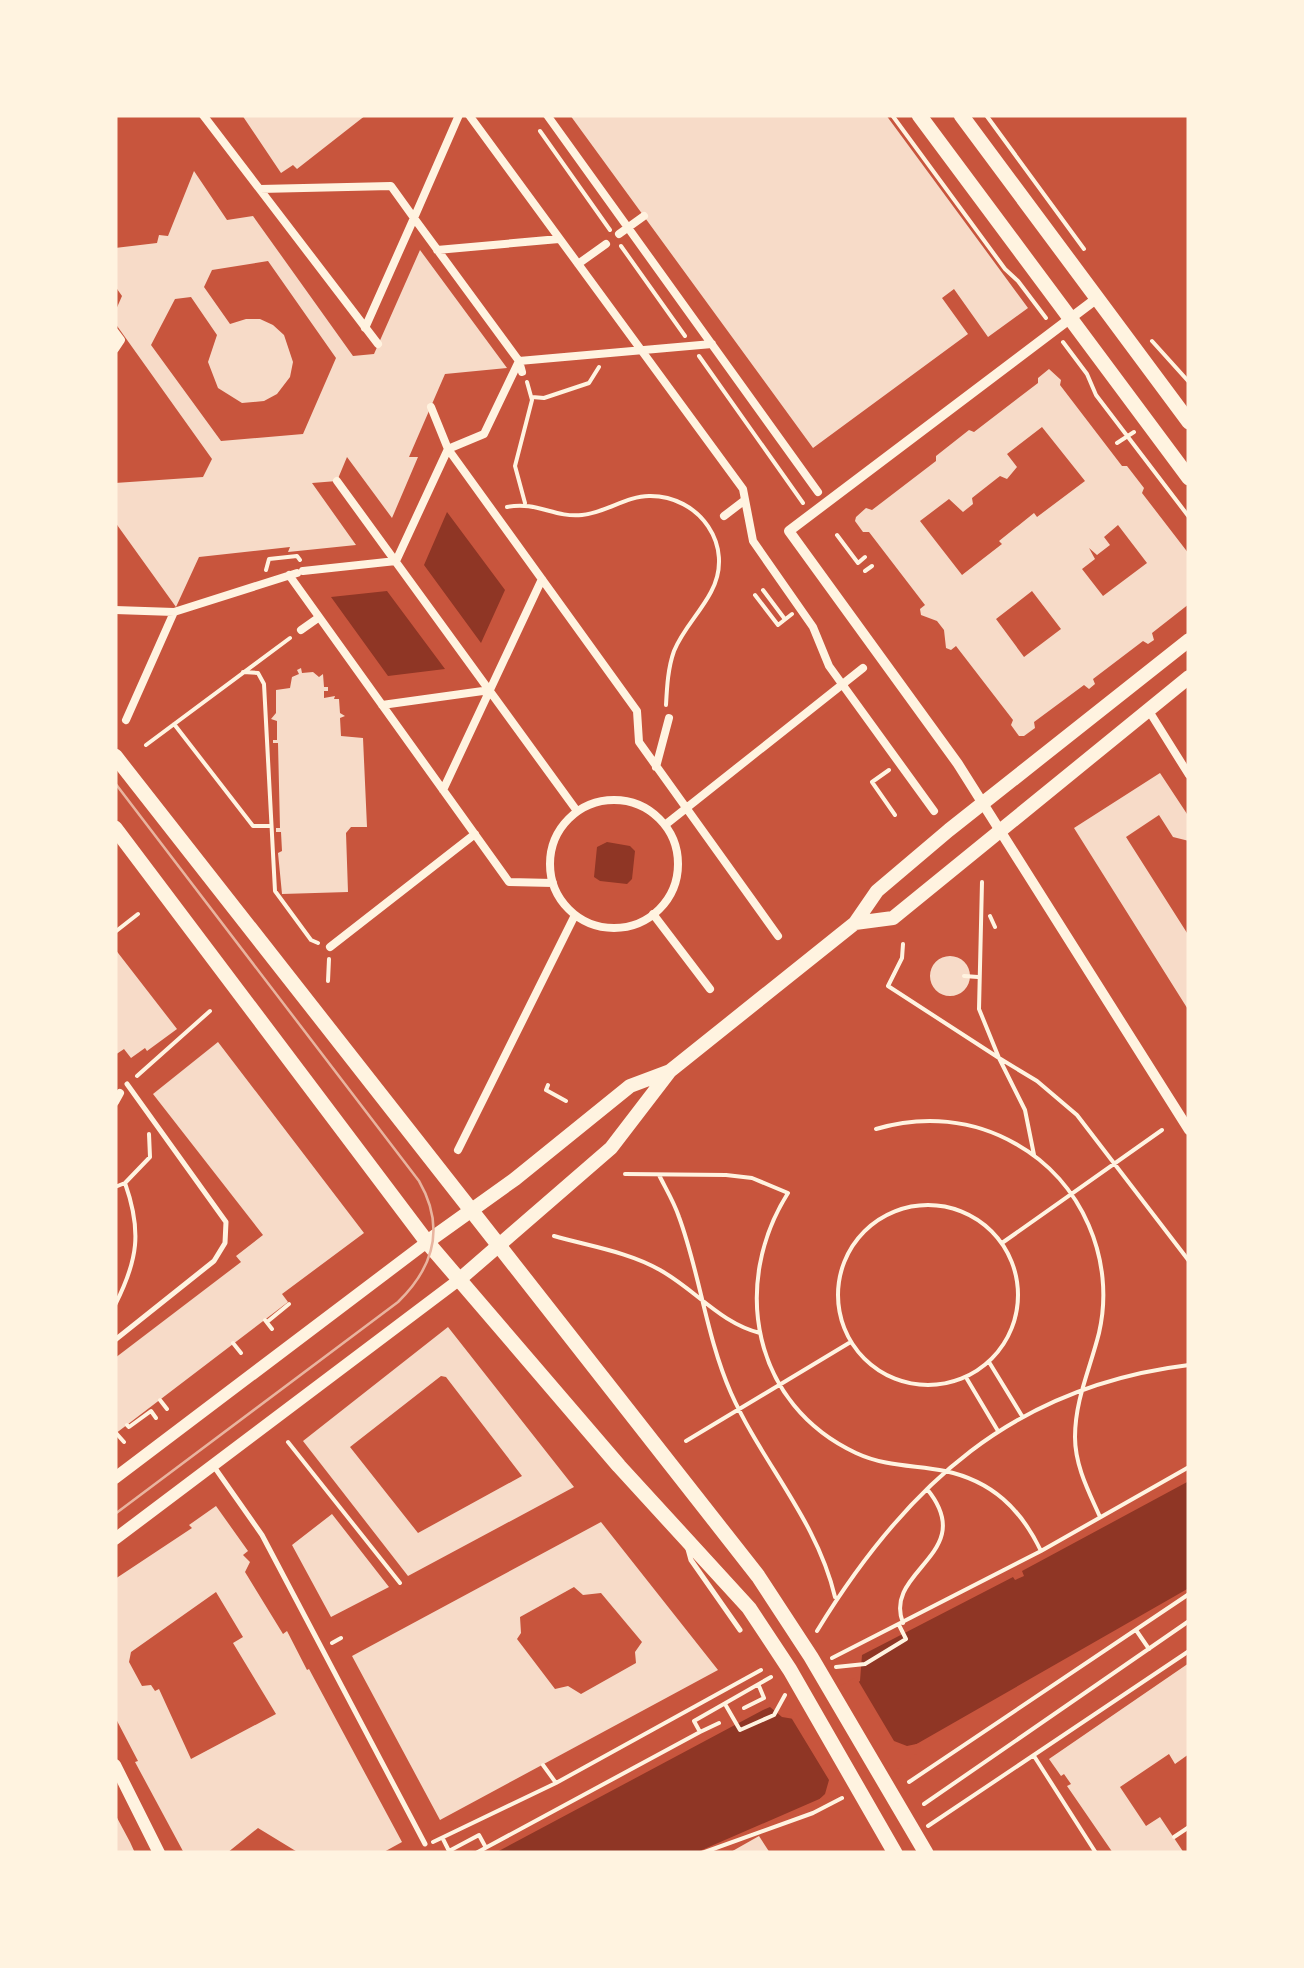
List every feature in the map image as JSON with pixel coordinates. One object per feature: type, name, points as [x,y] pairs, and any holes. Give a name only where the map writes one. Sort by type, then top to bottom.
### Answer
[{"type":"main road","points":[[919,115],[1189,478]]},
{"type":"main road","points":[[961,115],[1189,422]]},
{"type":"main road","points":[[460,1279],[611,1148],[670,1071],[855,923],[877,892],[982,804],[1189,640]]},
{"type":"main road","points":[[855,923],[893,918],[1189,677]]},
{"type":"main road","points":[[115,756],[758,1576],[812,1657],[926,1853]]},
{"type":"main road","points":[[115,828],[427,1242],[619,1466],[749,1608],[790,1670],[895,1853]]},
{"type":"main road","points":[[427,1242],[630,1086],[670,1071]]},
{"type":"street","points":[[203,115],[378,344]]},
{"type":"street","points":[[364,328],[459,115]]},
{"type":"street","points":[[469,115],[743,489],[753,541],[814,626],[829,666],[934,812]]},
{"type":"street","points":[[547,115],[818,492]]},
{"type":"street","points":[[260,189],[391,186],[519,361],[522,372]]},
{"type":"street","points":[[620,234],[644,216]]},
{"type":"street","points":[[437,250],[560,239]]},
{"type":"street","points":[[578,264],[606,244]]},
{"type":"street","points":[[1096,299],[789,531],[958,764],[1189,1130]]},
{"type":"street","points":[[115,332],[121,340],[115,349]]},
{"type":"street","points":[[519,361],[712,344]]},
{"type":"street","points":[[598,366],[600,354]]},
{"type":"street","points":[[396,561],[448,449],[484,434],[519,361]]},
{"type":"street","points":[[431,407],[448,449],[637,711],[639,742],[778,936]]},
{"type":"street","points":[[337,481],[578,811]]},
{"type":"street","points":[[724,516],[745,500]]},
{"type":"street","points":[[497,517],[507,507]]},
{"type":"street","points":[[115,610],[174,612],[297,573],[396,561]]},
{"type":"street","points":[[297,573],[318,618],[509,882],[553,883]]},
{"type":"street","points":[[444,790],[542,580]]},
{"type":"street","points":[[126,720],[174,612]]},
{"type":"street","points":[[299,631],[318,618]]},
{"type":"street","points":[[665,825],[863,668]]},
{"type":"street","points":[[382,705],[490,690]]},
{"type":"street","points":[[1148,708],[1189,775]]},
{"type":"street","points":[[656,766],[668,718]]},
{"type":"street","points":[[608,800],[624,800],[654,813],[665,825],[676,848],[678,872],[670,896],[653,914],[623,927],[590,923],[566,906],[553,883],[552,851],[557,835],[578,811],[608,800]]},
{"type":"street","points":[[330,947],[476,834]]},
{"type":"street","points":[[458,1150],[576,914]]},
{"type":"street","points":[[653,914],[710,989]]},
{"type":"street","points":[[115,1478],[427,1242]]},
{"type":"street","points":[[115,1539],[460,1279]]},
{"type":"street","points":[[115,1766],[159,1853]]},
{"type":"lane","points":[[115,1340],[214,1261],[226,1243],[226,1222],[127,1084]]},
{"type":"lane","points":[[212,1465],[262,1535],[425,1844]]},
{"type":"lane","points":[[685,1536],[692,1560],[740,1630]]},
{"type":"path","points":[[892,115],[1034,303]]},
{"type":"path","points":[[540,130],[812,515]]},
{"type":"path","points":[[1151,340],[1189,382]]},
{"type":"path","points":[[532,396],[544,398],[589,382],[598,366]]},
{"type":"path","points":[[1082,368],[1096,395],[1189,518]]},
{"type":"path","points":[[522,372],[532,396],[516,459],[525,503]]},
{"type":"path","points":[[1118,444],[1135,431]]},
{"type":"path","points":[[507,507],[525,503],[579,516],[655,496],[689,507],[710,526],[717,544],[715,581],[675,648],[667,688],[668,718]]},
{"type":"path","points":[[837,535],[858,562],[865,557]]},
{"type":"path","points":[[269,558],[297,556]]},
{"type":"path","points":[[866,571],[872,566]]},
{"type":"path","points":[[763,590],[785,620]]},
{"type":"path","points":[[755,596],[778,626],[800,608]]},
{"type":"path","points":[[146,745],[299,631]]},
{"type":"path","points":[[242,672],[255,671],[264,681],[274,891],[311,940],[330,947],[328,981]]},
{"type":"path","points":[[174,724],[252,826],[270,826]]},
{"type":"path","points":[[895,815],[872,782],[899,763]]},
{"type":"path","points":[[880,777],[884,783]]},
{"type":"path","points":[[982,882],[978,977],[982,1020],[1025,1110],[1034,1155]]},
{"type":"path","points":[[115,932],[138,914]]},
{"type":"path","points":[[990,916],[995,927]]},
{"type":"path","points":[[903,944],[902,958],[888,986],[1037,1081],[1077,1114],[1189,1261]]},
{"type":"path","points":[[964,976],[978,977]]},
{"type":"path","points":[[127,1084],[210,1011]]},
{"type":"path","points":[[548,1085],[546,1090],[566,1101]]},
{"type":"path","points":[[876,1129],[916,1121],[958,1123],[1000,1136],[1034,1155],[1072,1194],[1097,1246],[1104,1290],[1100,1330],[1081,1388],[1075,1446],[1100,1517]]},
{"type":"path","points":[[1002,1243],[1162,1130]]},
{"type":"path","points":[[115,1187],[126,1183],[150,1158],[149,1131]]},
{"type":"path","points":[[625,1174],[694,1173],[752,1178],[788,1193],[772,1220],[756,1288],[760,1333],[780,1384],[807,1418],[846,1448],[898,1466],[947,1472],[994,1490],[1021,1515],[1041,1550]]},
{"type":"path","points":[[659,1175],[679,1216],[717,1357],[739,1409],[805,1520],[836,1600]]},
{"type":"path","points":[[115,1305],[132,1268],[136,1242],[136,1214],[126,1183]]},
{"type":"path","points":[[910,1206],[942,1206],[981,1222],[1002,1243],[1014,1268],[1018,1306],[1005,1342],[989,1362],[966,1377],[934,1386],[900,1382],[871,1366],[851,1342],[840,1314],[840,1276],[850,1250],[874,1222],[910,1206]]},
{"type":"path","points":[[554,1236],[656,1268],[741,1328],[760,1333]]},
{"type":"path","points":[[272,1329],[266,1321],[289,1304]]},
{"type":"path","points":[[686,1441],[851,1342]]},
{"type":"path","points":[[232,1343],[241,1353]]},
{"type":"path","points":[[989,1362],[1022,1416]]},
{"type":"path","points":[[817,1631],[893,1525],[928,1489],[998,1431],[1081,1388],[1133,1372],[1189,1365]]},
{"type":"path","points":[[966,1377],[998,1431]]},
{"type":"path","points":[[160,1400],[168,1409]]},
{"type":"path","points":[[127,1425],[130,1428],[151,1411],[156,1418]]},
{"type":"path","points":[[116,1433],[124,1442]]},
{"type":"path","points":[[288,1442],[400,1583]]},
{"type":"path","points":[[832,1658],[902,1626],[1189,1467]]},
{"type":"path","points":[[856,1665],[865,1664],[906,1639],[900,1598],[941,1540],[942,1512],[928,1489]]},
{"type":"path","points":[[909,1782],[1189,1594]]},
{"type":"path","points":[[924,1804],[1189,1621]]},
{"type":"path","points":[[1136,1630],[1148,1649]]},
{"type":"path","points":[[916,1834],[1189,1651]]},
{"type":"path","points":[[425,1844],[443,1839],[556,1783],[761,1670]]},
{"type":"path","points":[[700,1732],[694,1721],[770,1677]]},
{"type":"path","points":[[744,1708],[764,1698],[759,1686]]},
{"type":"path","points":[[725,1704],[740,1730],[774,1716],[778,1706]]},
{"type":"path","points":[[476,1853],[659,1750],[720,1723]]},
{"type":"path","points":[[1034,1755],[1096,1853]]},
{"type":"path","points":[[543,1765],[556,1783]]},
{"type":"path","points":[[702,1853],[813,1813],[847,1796]]},
{"type":"path","points":[[1174,1837],[1189,1827]]},
{"type":"path","points":[[443,1839],[449,1851],[479,1835],[486,1848]]},
{"type":"shaded area","points":[[447,512],[505,590],[481,643],[424,565]]},
{"type":"shaded area","points":[[387,591],[445,669],[388,676],[331,597]]},
{"type":"shaded area","points":[[607,842],[630,846],[635,851],[632,879],[627,884],[594,877],[597,847]]},
{"type":"shaded area","points":[[1189,1481],[1189,1588],[824,1797],[695,1853],[495,1853],[763,1710],[770,1707],[782,1717],[794,1719],[860,1681],[862,1655],[1013,1577],[1015,1580],[1024,1576],[1022,1571]]},
{"type":"pier","points":[[856,1677],[894,1741],[907,1746],[921,1743],[920,1751],[879,1783],[838,1801],[811,1807],[825,1794],[829,1780],[789,1714]]},
{"type":"building","points":[[242,115],[366,115],[297,169],[293,165],[281,173]]},
{"type":"building","points":[[570,115],[886,115],[1028,308],[988,337],[954,289],[942,298],[968,334],[813,448]]},
{"type":"building","points":[[194,171],[227,220],[253,216],[353,356],[374,354],[420,250],[507,368],[445,374],[409,457],[418,457],[392,518],[347,457],[337,481],[312,483],[356,545],[288,552],[290,547],[199,557],[176,607],[115,522],[115,483],[203,477],[212,459],[115,323],[122,296],[115,286],[115,248],[157,243],[159,235],[168,236]],"holes":[[[268,261],[336,358],[303,434],[221,441],[151,345],[175,299],[191,297],[217,335],[208,362],[218,388],[242,403],[264,401],[277,394],[290,377],[293,362],[284,335],[260,319],[230,324],[204,287],[212,270]]]},
{"type":"building","points":[[1049,369],[1061,380],[1060,385],[1122,466],[1127,466],[1144,488],[1142,493],[1189,554],[1189,604],[1152,633],[1154,640],[1148,644],[1143,641],[1093,679],[1095,684],[1089,689],[1084,685],[1034,722],[1035,728],[1019,736],[1011,725],[1013,720],[956,646],[946,648],[944,630],[937,621],[921,615],[920,609],[925,605],[869,532],[863,532],[855,521],[866,508],[872,510],[936,461],[936,456],[969,430],[974,432],[1038,383],[1038,378]],"holes":[[[1042,427],[1085,481],[1037,517],[1034,513],[962,575],[920,521],[949,499],[963,512],[973,504],[972,498],[1000,476],[1007,479],[1017,467],[1007,454]],[[1118,525],[1147,563],[1103,596],[1082,569],[1095,559],[1089,548],[1097,555],[1110,545],[1104,537]],[[1032,591],[1061,629],[1024,657],[996,619]]]},
{"type":"building","points":[[301,668],[302,673],[313,672],[319,677],[323,674],[324,687],[328,687],[324,698],[339,699],[340,713],[345,716],[340,718],[341,736],[363,738],[367,827],[351,827],[346,833],[348,892],[282,894],[278,853],[282,851],[281,832],[276,832],[280,828],[278,743],[273,743],[277,740],[277,721],[271,719],[276,713],[276,690],[290,688],[292,677]]},
{"type":"building","points":[[1160,773],[1189,817],[1189,841],[1173,837],[1159,815],[1126,837],[1189,936],[1189,1011],[1074,828]]},
{"type":"building","points":[[115,949],[177,1029],[131,1058],[124,1049],[115,1055]]},
{"type":"building","points":[[950,956],[964,962],[970,976],[964,990],[950,996],[936,990],[930,976],[936,962]]},
{"type":"building","points":[[218,1042],[364,1233],[282,1294],[288,1302],[115,1434],[115,1358],[241,1262],[236,1256],[263,1235],[153,1094]]},
{"type":"building","points":[[448,1327],[574,1487],[408,1576],[303,1441]],"holes":[[[441,1376],[446,1377],[522,1476],[418,1533],[350,1447]]]},
{"type":"building","points":[[216,1506],[248,1551],[243,1555],[250,1562],[245,1572],[283,1634],[287,1631],[402,1842],[382,1853],[299,1853],[258,1828],[227,1853],[184,1853],[115,1717],[115,1579],[192,1528],[189,1525]],"holes":[[[216,1592],[243,1637],[233,1643],[276,1714],[191,1759],[159,1689],[142,1686],[129,1662],[131,1652]]]},
{"type":"building","points":[[332,1514],[389,1587],[331,1617],[292,1545]]},
{"type":"building","points":[[601,1522],[718,1670],[440,1820],[352,1656]],"holes":[[[574,1587],[583,1595],[601,1593],[642,1642],[635,1652],[636,1663],[581,1694],[568,1686],[555,1689],[517,1639],[521,1633],[520,1617]]]},
{"type":"building","points":[[1189,1663],[1189,1754],[1175,1764],[1169,1754],[1120,1787],[1146,1826],[1160,1817],[1184,1853],[1113,1853],[1067,1786],[1071,1784],[1049,1759]]},
{"type":"building","points":[[115,1814],[130,1842],[135,1853],[115,1853]]},
{"type":"building","points":[[759,1836],[770,1853],[729,1853]]},
{"type":"tram line","points":[[115,783],[419,1181],[434,1230],[428,1260],[398,1302],[115,1514]]}]
